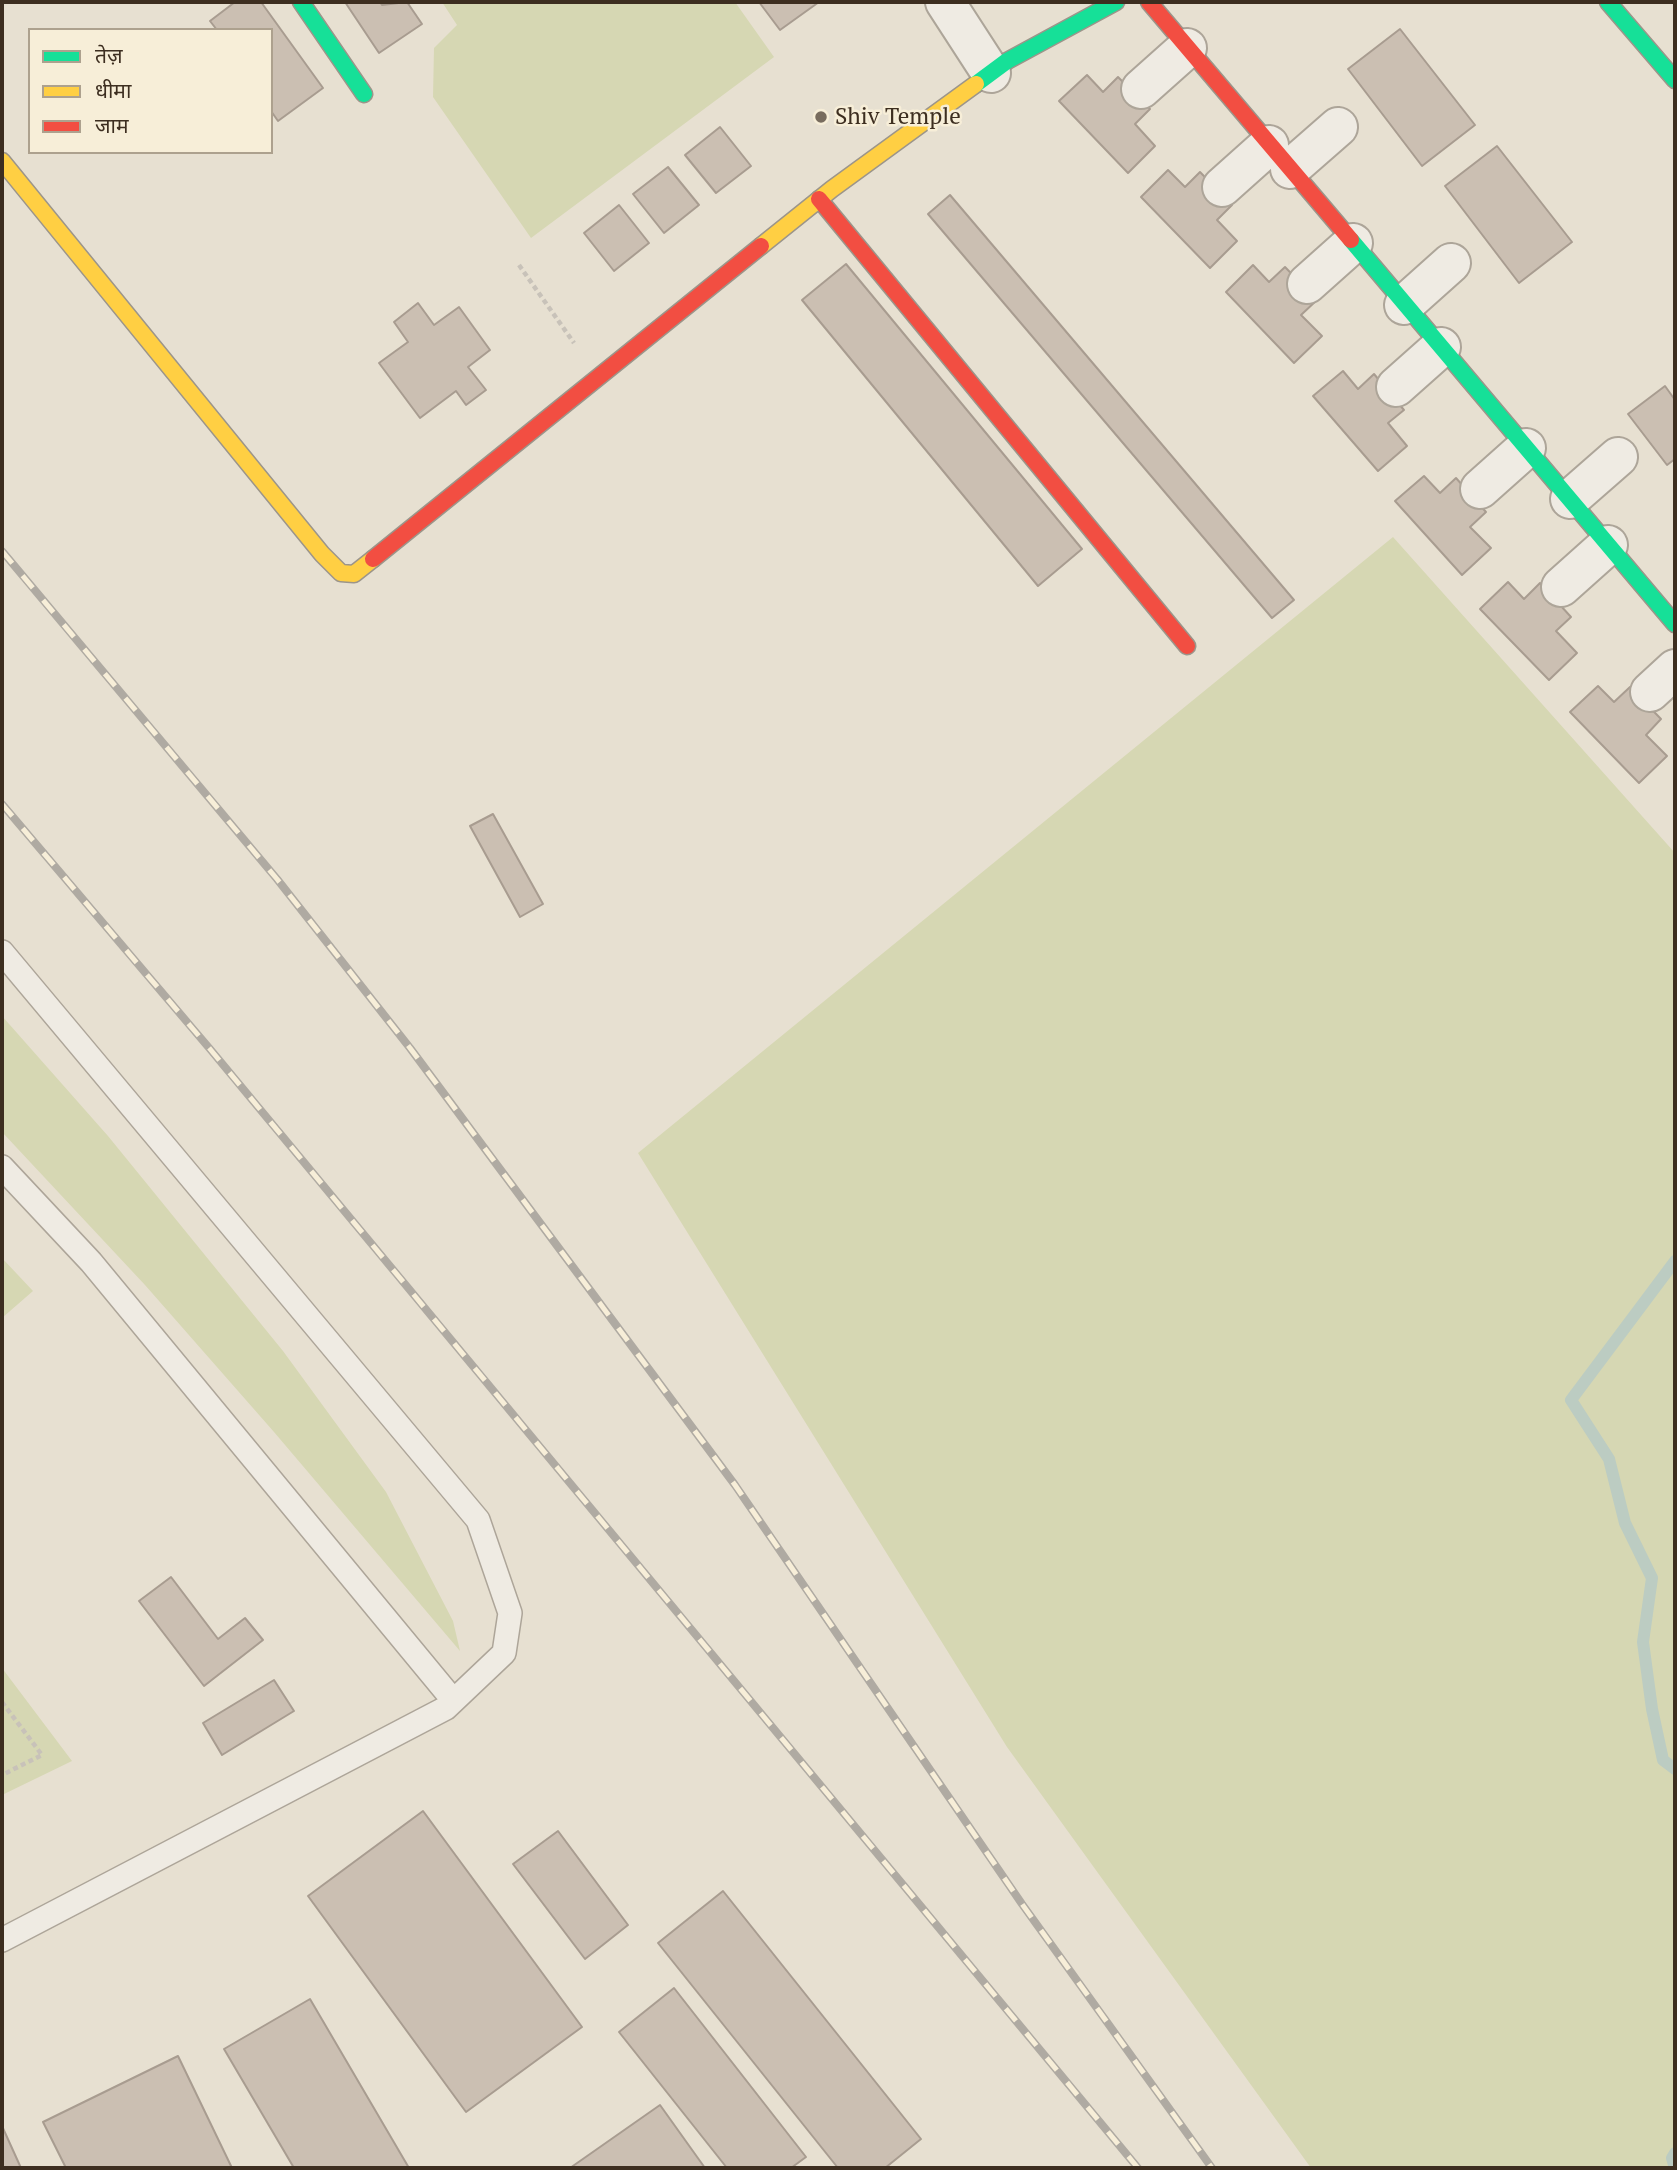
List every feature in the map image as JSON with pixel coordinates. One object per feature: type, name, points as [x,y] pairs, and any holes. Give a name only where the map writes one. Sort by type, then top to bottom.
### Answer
[{"type":"street","points":[[301,2],[364,94]]},
{"type":"street","points":[[945,2],[991,73]]},
{"type":"street","points":[[2,161],[322,554],[341,573],[354,574],[820,199],[991,73],[1116,2]]},
{"type":"street","points":[[1149,2],[1675,624]]},
{"type":"street","points":[[1608,2],[1675,80]]},
{"type":"street","points":[[1141,89],[1187,48]]},
{"type":"street","points":[[1222,187],[1338,127]]},
{"type":"street","points":[[820,199],[1187,646]]},
{"type":"street","points":[[1307,284],[1353,243]]},
{"type":"street","points":[[1404,304],[1451,263]]},
{"type":"street","points":[[1396,387],[1440,347]]},
{"type":"street","points":[[1480,489],[1526,448]]},
{"type":"street","points":[[1570,499],[1618,457]]},
{"type":"street","points":[[1561,587],[1608,545]]},
{"type":"lane","points":[[2,952],[478,1520],[510,1613],[504,1653],[446,1708],[2,1940]]},
{"type":"lane","points":[[2,1167],[91,1262],[453,1700]]},
{"type":"path","points":[[519,265],[599,377]]},
{"type":"path","points":[[2,1702],[42,1755],[2,1775]]},
{"type":"green space","points":[[442,2],[735,2],[774,57],[531,238],[433,97],[434,48],[457,25]]},
{"type":"green space","points":[[1393,537],[1675,853],[1675,2168],[1311,2168],[1007,1747],[638,1153]]},
{"type":"green space","points":[[2,1016],[108,1136],[283,1351],[386,1492],[453,1621],[460,1651],[145,1285],[2,1132]]},
{"type":"green space","points":[[2,1258],[33,1291],[2,1318]]},
{"type":"green space","points":[[2,1668],[72,1761],[2,1795]]},
{"type":"building","points":[[235,2],[261,2],[323,88],[278,121],[273,114],[273,28],[215,28],[210,21]]},
{"type":"building","points":[[345,2],[380,2],[382,5],[407,2],[422,24],[379,53]]},
{"type":"building","points":[[759,2],[819,2],[780,30]]},
{"type":"building","points":[[1400,29],[1475,125],[1422,166],[1348,69]]},
{"type":"building","points":[[1087,75],[1103,92],[1118,77],[1150,109],[1135,124],[1155,146],[1128,173],[1059,101]]},
{"type":"building","points":[[720,127],[751,166],[716,193],[685,155]]},
{"type":"building","points":[[1497,146],[1572,242],[1519,283],[1445,186]]},
{"type":"building","points":[[668,167],[699,205],[664,233],[633,194]]},
{"type":"building","points":[[1168,170],[1185,187],[1200,172],[1232,205],[1217,220],[1237,241],[1210,268],[1141,197]]},
{"type":"building","points":[[950,195],[1294,600],[1272,618],[928,214]]},
{"type":"building","points":[[619,205],[649,243],[614,271],[584,233]]},
{"type":"building","points":[[846,264],[1082,549],[1038,586],[802,300]]},
{"type":"building","points":[[1253,265],[1269,282],[1285,267],[1317,300],[1301,315],[1322,336],[1294,363],[1226,292]]},
{"type":"building","points":[[418,303],[434,325],[459,307],[490,350],[468,367],[486,390],[466,405],[456,391],[420,418],[379,363],[408,342],[394,322]]},
{"type":"building","points":[[1343,371],[1358,389],[1374,374],[1404,410],[1388,423],[1407,446],[1378,471],[1313,396]]},
{"type":"building","points":[[1665,386],[1675,400],[1675,459],[1667,465],[1628,414]]},
{"type":"building","points":[[1424,476],[1440,493],[1456,478],[1486,512],[1470,527],[1491,548],[1462,575],[1395,501]]},
{"type":"building","points":[[1508,582],[1524,599],[1540,583],[1571,617],[1556,631],[1577,653],[1549,680],[1480,609]]},
{"type":"building","points":[[1598,686],[1614,702],[1630,687],[1661,719],[1646,735],[1667,756],[1639,783],[1570,712]]},
{"type":"building","points":[[493,814],[543,904],[520,917],[470,826]]},
{"type":"building","points":[[171,1577],[218,1639],[245,1618],[263,1640],[204,1686],[139,1601]]},
{"type":"building","points":[[274,1680],[294,1711],[222,1755],[203,1723]]},
{"type":"building","points":[[423,1811],[582,2027],[466,2112],[308,1896]]},
{"type":"building","points":[[558,1831],[628,1925],[585,1959],[513,1864]]},
{"type":"building","points":[[723,1891],[921,2139],[885,2168],[838,2168],[658,1943]]},
{"type":"building","points":[[674,1988],[806,2157],[791,2168],[727,2168],[619,2032]]},
{"type":"building","points":[[310,1999],[409,2168],[294,2168],[224,2049]]},
{"type":"building","points":[[178,2056],[232,2168],[66,2168],[43,2122]]},
{"type":"building","points":[[660,2105],[705,2168],[570,2168]]},
{"type":"building","points":[[2,2126],[21,2168],[2,2168]]},
{"type":"waterway","points":[[1675,1261],[1571,1400],[1609,1459],[1625,1523],[1652,1578],[1643,1642],[1652,1709],[1663,1760],[1675,1769]]},
{"type":"waterway","points":[[1675,2153],[1672,2158],[1675,2168]]},
{"type":"railway","points":[[2,551],[277,879],[410,1048],[735,1485],[1022,1904],[1212,2168]]},
{"type":"railway","points":[[2,804],[210,1049],[1138,2168]]},
{"type":"traffic: fast","points":[[301,2],[364,94]]},
{"type":"traffic: fast","points":[[976,84],[1007,61],[1116,2]]},
{"type":"traffic: fast","points":[[1608,2],[1675,80]]},
{"type":"traffic: fast","points":[[1351,240],[1675,624]]},
{"type":"traffic: slow","points":[[761,246],[832,189],[976,84]]},
{"type":"traffic: slow","points":[[2,161],[322,554],[341,573],[354,574],[373,559]]},
{"type":"traffic: jam","points":[[1149,2],[1351,240]]},
{"type":"traffic: jam","points":[[819,199],[1187,646]]},
{"type":"traffic: jam","points":[[373,559],[761,246]]},
{"type":"place","name":"Shiv Temple","points":[[821,117]]}]
